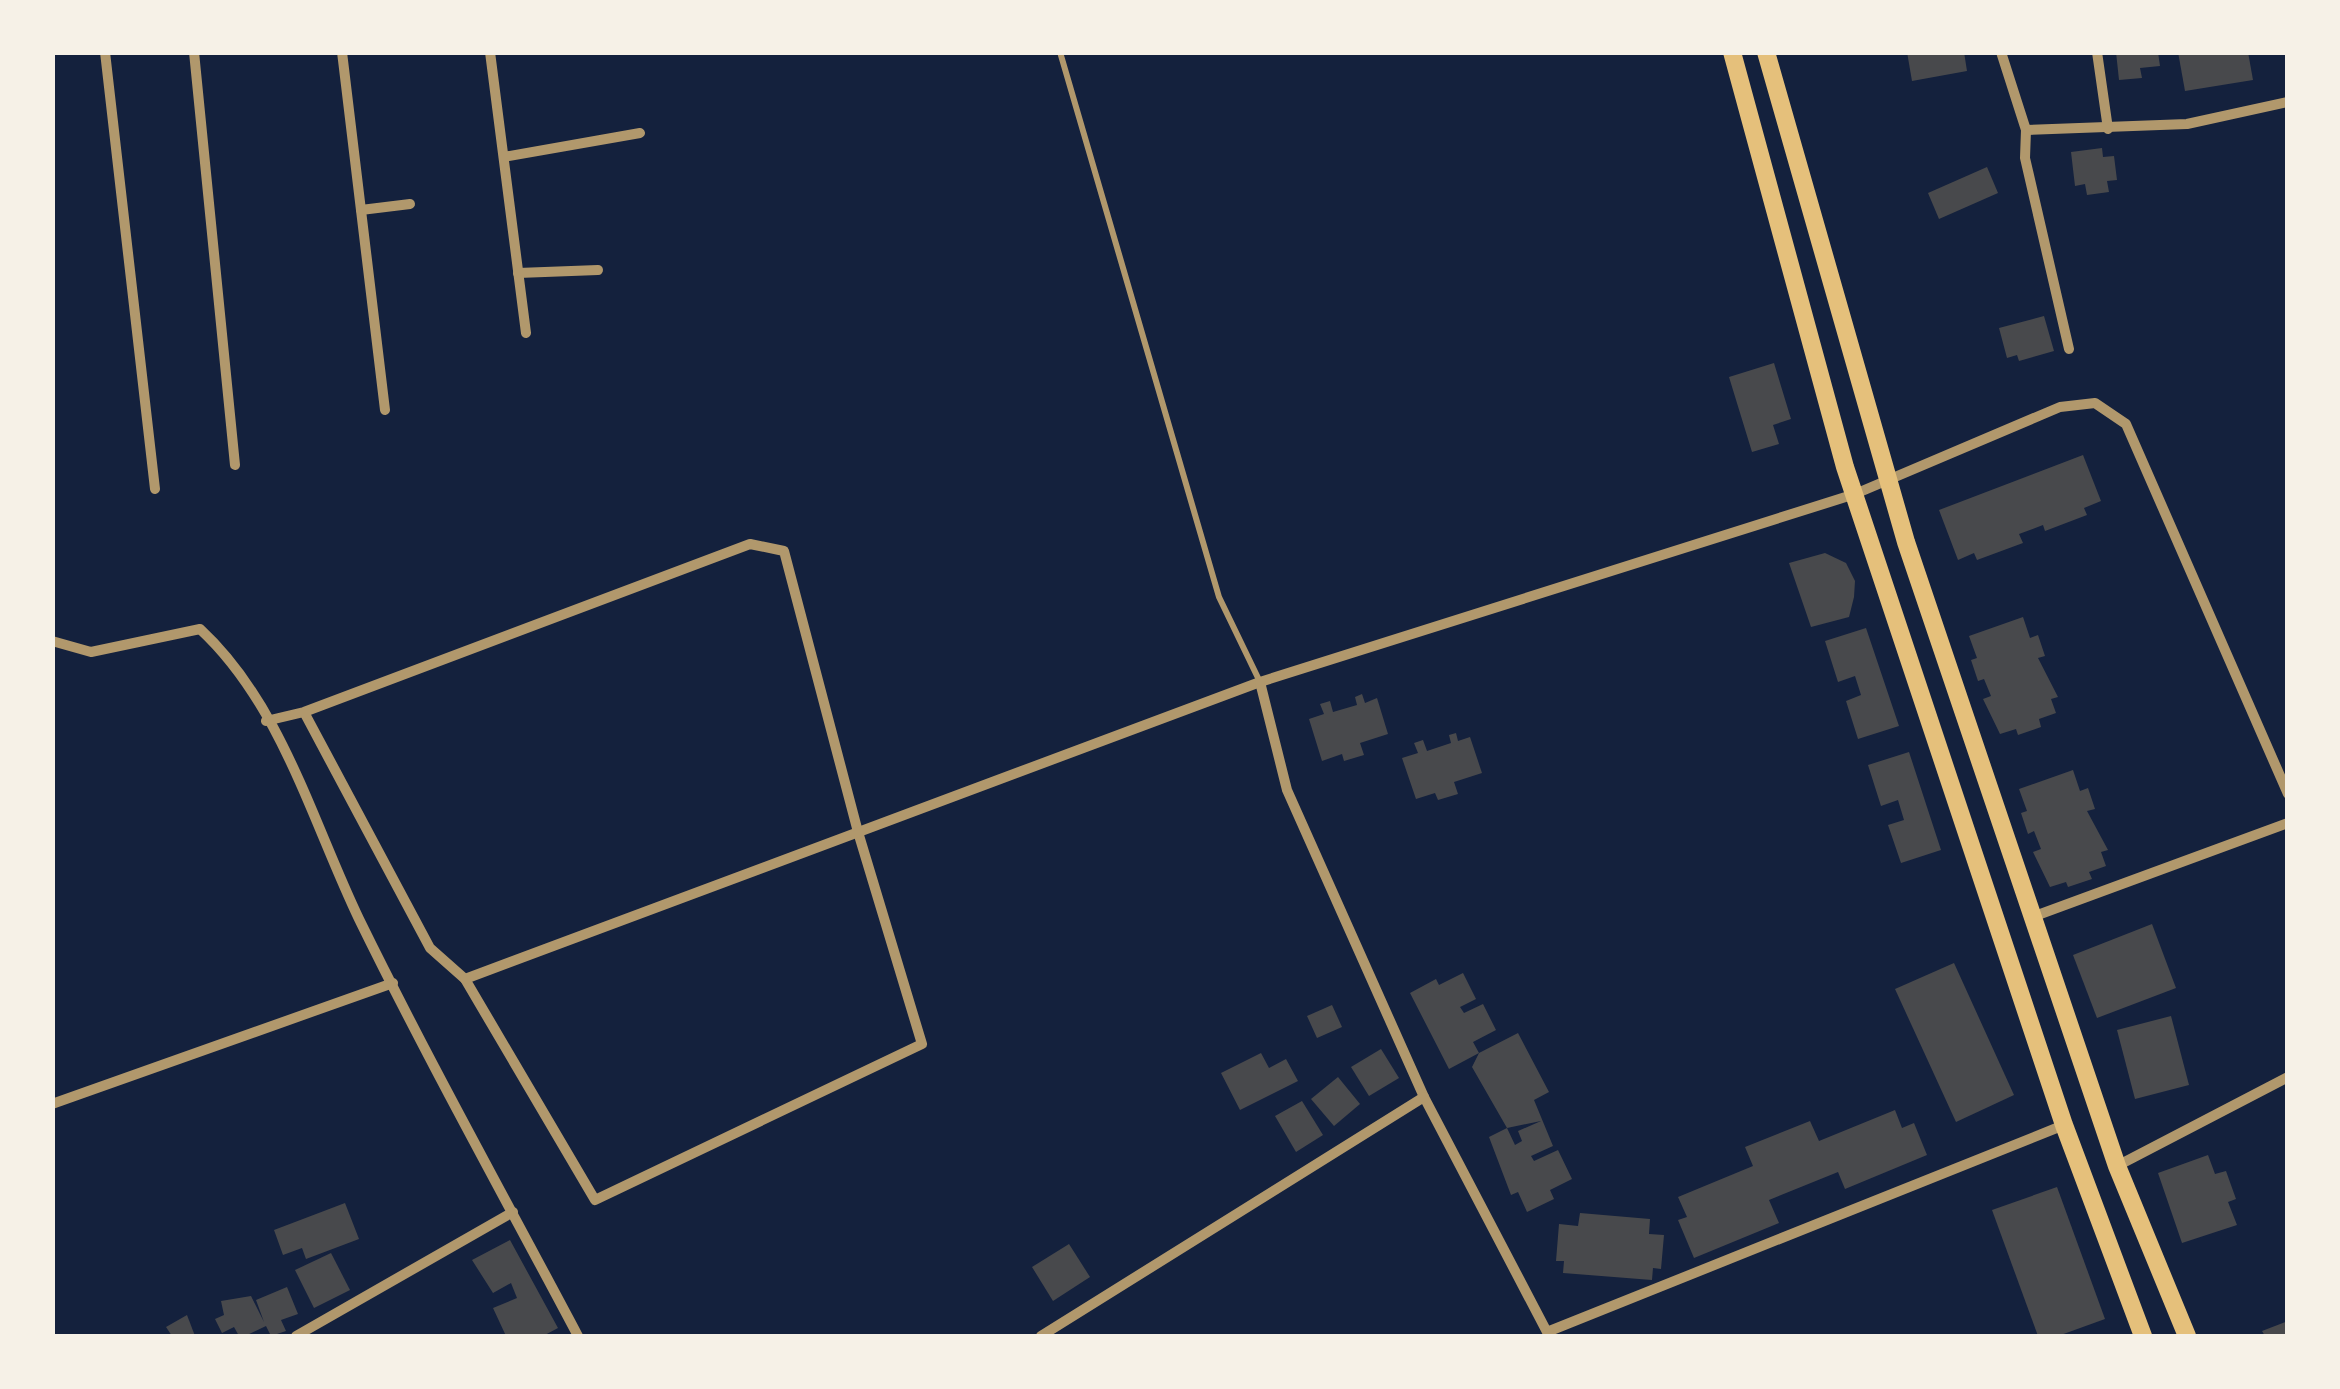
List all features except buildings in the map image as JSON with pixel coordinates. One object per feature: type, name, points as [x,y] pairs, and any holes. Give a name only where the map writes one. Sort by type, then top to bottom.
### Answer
[{"type":"main road","points":[[1732,52],[1854,494],[2064,1125],[2143,1336]]},
{"type":"main road","points":[[1766,52],[1890,482],[2118,1166],[2186,1336]]},
{"type":"street","points":[[105,52],[155,489]]},
{"type":"street","points":[[194,52],[235,465]]},
{"type":"street","points":[[342,52],[385,410]]},
{"type":"street","points":[[490,52],[526,333]]},
{"type":"street","points":[[2001,52],[2026,130],[2025,158],[2069,350]]},
{"type":"street","points":[[2097,52],[2108,130]]},
{"type":"street","points":[[2026,130],[2108,130],[2187,124],[2288,102]]},
{"type":"street","points":[[504,157],[640,132]]},
{"type":"street","points":[[361,210],[410,204]]},
{"type":"street","points":[[518,273],[598,270]]},
{"type":"street","points":[[465,979],[1260,682],[1890,482],[2060,407],[2095,403],[2126,424],[2288,794]]},
{"type":"street","points":[[266,720],[304,712],[750,544],[784,551],[858,832],[922,1044],[595,1200],[465,979],[430,948],[304,712]]},
{"type":"street","points":[[52,641],[90,652],[200,629],[236,662],[326,834],[358,916],[578,1336]]},
{"type":"street","points":[[1260,682],[1286,790],[1424,1097],[1547,1332],[2064,1125]]},
{"type":"street","points":[[2035,916],[2288,823]]},
{"type":"street","points":[[52,1104],[393,983]]},
{"type":"street","points":[[2118,1166],[2288,1077]]},
{"type":"street","points":[[1041,1336],[1424,1097]]},
{"type":"street","points":[[296,1336],[513,1212]]},
{"type":"lane","points":[[1060,52],[1219,598],[1260,682]]}]
